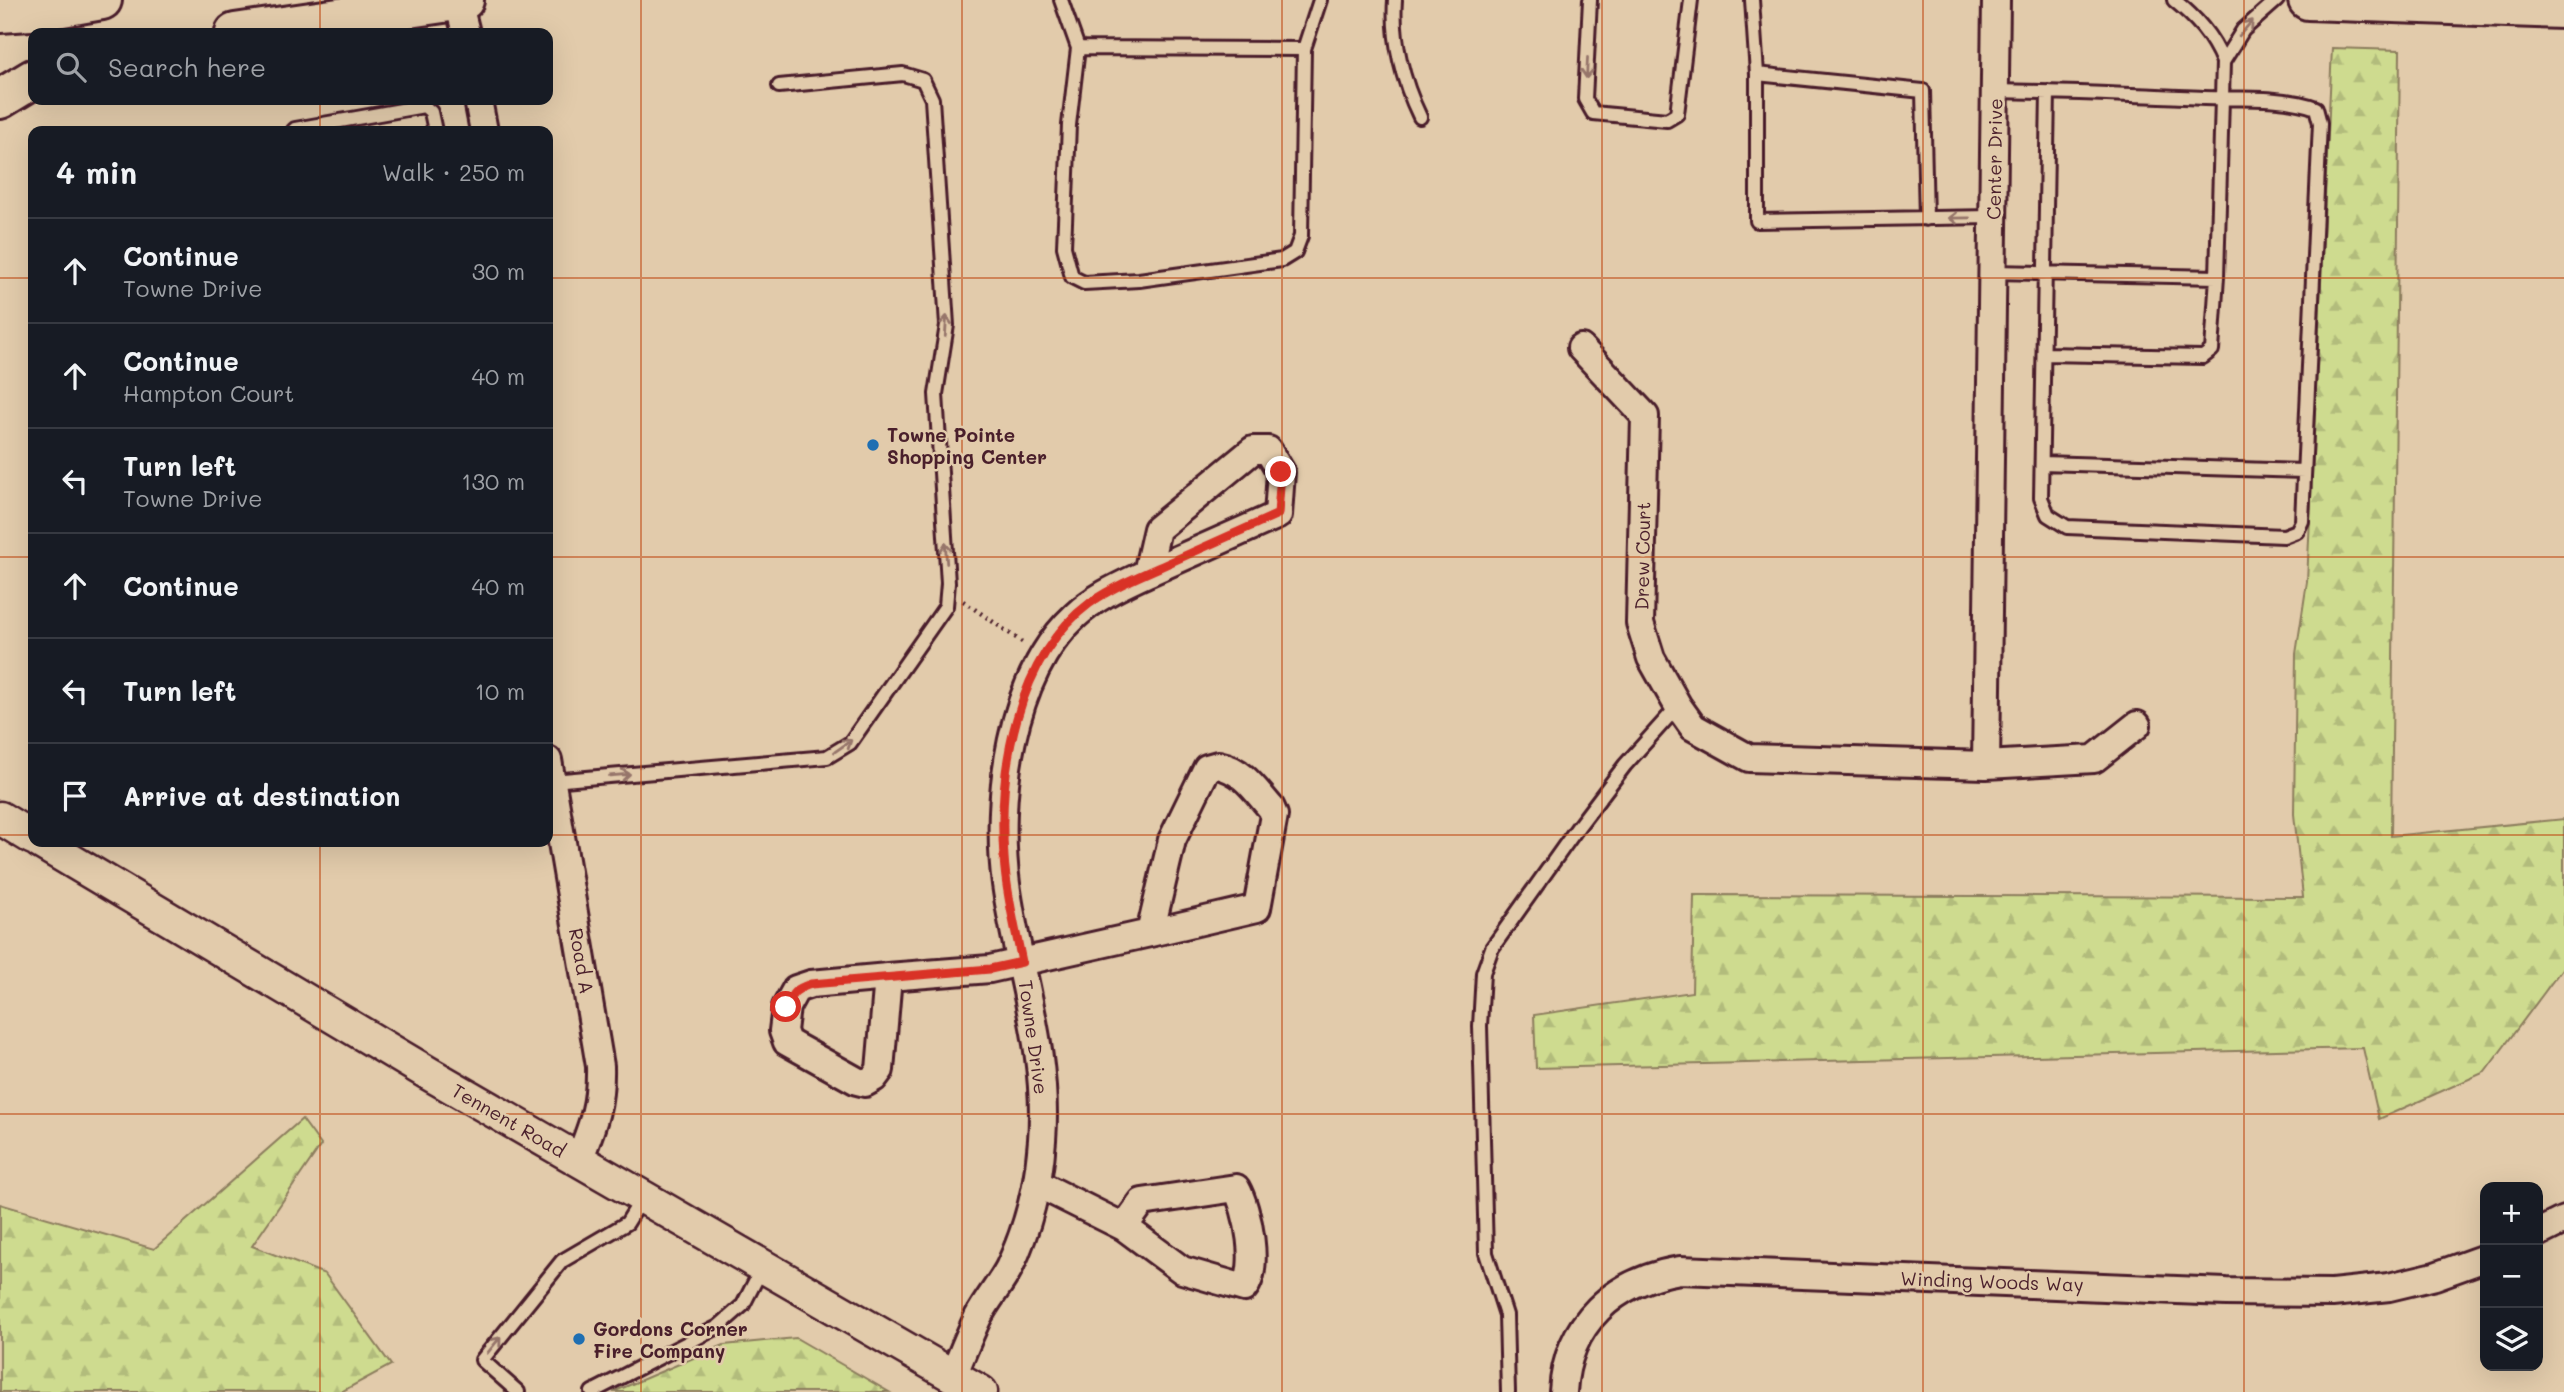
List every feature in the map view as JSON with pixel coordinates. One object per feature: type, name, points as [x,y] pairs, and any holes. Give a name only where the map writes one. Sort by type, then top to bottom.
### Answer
[{"type":"highway","points":[[0,13],[45,10],[102,0]]},
{"type":"highway","points":[[270,28],[464,0]]},
{"type":"highway","points":[[2308,0],[2564,9]]},
{"type":"highway","points":[[0,69],[28,65]]},
{"type":"highway","points":[[0,99],[28,82]]},
{"type":"street","name":"Center Drive","points":[[1986,765],[1996,0]]},
{"type":"street","points":[[458,1],[465,28]]},
{"type":"street","points":[[479,105],[483,126]]},
{"type":"street","name":"Drew Court","points":[[1581,348],[1645,416],[1640,623],[1651,658],[1693,727],[1749,758],[1986,765],[2094,759],[2137,724]]},
{"type":"street","name":"Towne Drive","points":[[953,1376],[979,1316],[1011,1262],[1038,1184],[1044,1090],[1036,1026],[1007,886],[1004,855],[1005,796],[1018,717],[1043,656],[1059,633],[1088,605],[1147,573],[1278,514],[1281,472],[1268,450],[1253,450],[1157,530],[1147,573]]},
{"type":"street","points":[[888,977],[880,1070],[874,1078],[865,1083],[849,1079],[788,1042],[783,1031],[790,995],[796,989],[811,984],[888,977],[990,969],[1150,933],[1257,908],[1273,815],[1271,808],[1240,773],[1231,767],[1218,765],[1207,768],[1172,841],[1150,933]]},
{"type":"street","name":"Road A","points":[[553,789],[600,1066],[597,1114],[579,1160]]},
{"type":"street","points":[[0,818],[28,835]]},
{"type":"street","name":"Tennent Road","points":[[48,847],[579,1160],[981,1392]]},
{"type":"street","points":[[1038,1184],[1124,1227],[1182,1270],[1244,1288],[1249,1283],[1252,1269],[1250,1242],[1243,1205],[1236,1188],[1142,1202],[1124,1227]]},
{"type":"street","points":[[2543,1230],[2564,1220]]},
{"type":"street","name":"Winding Woods Way","points":[[1563,1392],[1567,1363],[1576,1340],[1591,1317],[1610,1297],[1647,1277],[1680,1270],[2226,1292],[2332,1293],[2400,1284],[2435,1276],[2480,1260]]},
{"type":"lane","points":[[1061,0],[1078,48],[1069,125],[1064,247],[1072,276],[1084,283],[1139,280],[1282,260],[1295,252],[1301,236],[1304,49],[1320,0]]},
{"type":"lane","points":[[1395,0],[1395,30],[1401,63],[1408,93],[1420,117]]},
{"type":"lane","points":[[1591,0],[1585,99],[1593,113],[1667,120],[1677,114],[1691,0]]},
{"type":"lane","points":[[1752,0],[1757,75],[1757,221],[1992,218]]},
{"type":"lane","points":[[2044,354],[2203,357],[2212,350],[2217,277],[2223,62],[2203,27],[2174,0]]},
{"type":"lane","points":[[2223,62],[2243,30],[2277,0]]},
{"type":"lane","points":[[1078,48],[1304,49]]},
{"type":"lane","points":[[553,771],[827,757],[850,743],[946,606],[936,394],[947,325],[932,99],[923,80],[903,74],[779,86]]},
{"type":"lane","points":[[1757,75],[1923,91],[1926,219]]},
{"type":"lane","points":[[1995,91],[2048,92],[2221,98],[2302,103],[2316,108],[2320,123],[2302,521],[2297,531],[2284,536],[2067,527],[2048,515],[2041,498],[2048,92]]},
{"type":"lane","points":[[312,126],[424,106],[431,112],[434,126]]},
{"type":"lane","points":[[1993,272],[2217,277]]},
{"type":"lane","points":[[2042,463],[2304,471]]},
{"type":"lane","points":[[1508,1392],[1506,1315],[1486,1254],[1480,1026],[1483,973],[1492,948],[1503,930],[1578,827],[1625,765],[1678,706]]},
{"type":"lane","points":[[518,1392],[482,1360],[562,1261],[627,1223],[643,1197]]},
{"type":"lane","points":[[593,1392],[718,1326],[743,1305],[763,1266]]},
{"type":"path","points":[[947,590],[1043,656]]},
{"type":"green space","points":[[2332,48],[2400,50],[2391,836],[2564,819],[2564,966],[2485,1072],[2379,1119],[2363,1048],[1536,1068],[1534,1015],[1692,992],[1694,895],[2303,897],[2294,814],[2296,654],[2307,582]]},
{"type":"green space","points":[[302,1119],[321,1145],[252,1246],[325,1274],[391,1365],[341,1392],[0,1392],[0,1204],[154,1249]]},
{"type":"green space","points":[[796,1338],[889,1392],[613,1392],[724,1345]]},
{"type":"place","name":"Towne Pointe Shopping Center","points":[[873,445]]},
{"type":"place","name":"Gordons Corner Fire Company","points":[[579,1339]]},
{"type":"route","points":[[786,1007],[790,995],[796,989],[811,984],[990,969],[1022,962],[1007,886],[1003,819],[1011,748],[1018,717],[1038,665],[1059,633],[1101,596],[1278,514],[1281,472]]}]
